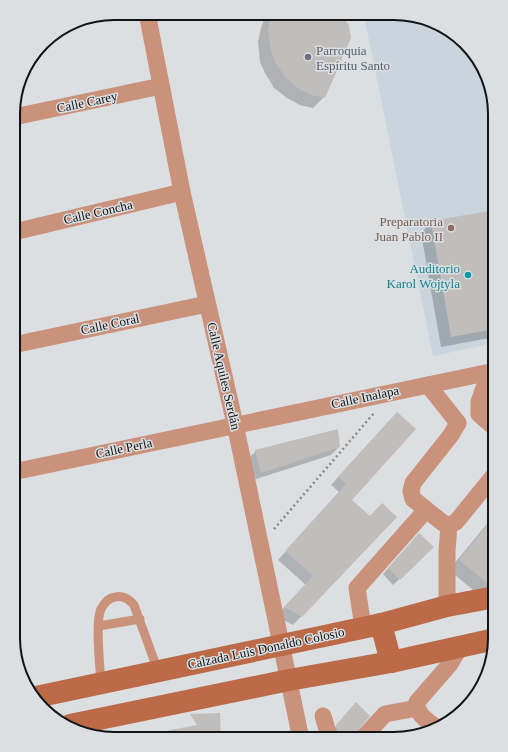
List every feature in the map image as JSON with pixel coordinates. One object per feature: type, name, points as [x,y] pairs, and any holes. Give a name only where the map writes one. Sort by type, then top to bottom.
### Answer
[{"type":"main road","name":"Calzada Luis Donaldo Colosio","points":[[40,696],[372,625],[447,606],[488,598]]},
{"type":"main road","points":[[372,625],[391,662]]},
{"type":"main road","points":[[77,725],[289,680],[391,662],[488,641]]},
{"type":"street","name":"Calle Aquiles Serdán","points":[[148,20],[182,192],[235,424],[280,645],[300,732]]},
{"type":"street","name":"Calle Carey","points":[[20,116],[161,86]]},
{"type":"street","name":"Calle Concha","points":[[20,231],[182,192]]},
{"type":"street","name":"Calle Coral","points":[[20,344],[207,304]]},
{"type":"street","name":"Calle Inalapa","points":[[235,424],[488,373]]},
{"type":"street","points":[[478,414],[479,402],[488,381]]},
{"type":"street","points":[[428,384],[458,424]]},
{"type":"street","points":[[478,414],[458,424],[413,483],[410,491],[412,499],[443,523],[449,525],[456,522],[488,483]]},
{"type":"street","points":[[478,414],[488,422]]},
{"type":"street","name":"Calle Perla","points":[[20,470],[235,424]]},
{"type":"street","points":[[372,625],[357,588],[426,510]]},
{"type":"street","points":[[447,606],[447,551],[449,525]]},
{"type":"street","points":[[429,725],[420,714],[417,708],[417,702],[450,664],[460,647]]},
{"type":"street","points":[[368,732],[384,714],[417,708]]},
{"type":"street","points":[[323,716],[328,732]]},
{"type":"lane","points":[[101,683],[99,626],[101,609],[110,599],[117,596],[130,601],[140,619],[158,671]]},
{"type":"lane","points":[[99,626],[140,619]]},
{"type":"path","points":[[260,545],[393,392]]},
{"type":"shaded area","name":"Preparatoria Juan Pablo II","points":[[365,20],[394,20],[419,23],[441,33],[461,47],[469,57],[478,72],[485,89],[488,114],[488,344],[433,356]]},
{"type":"building","name":"Parroquia Espíritu Santo","points":[[270,20],[345,20],[349,25],[351,38],[325,98],[311,95],[297,88],[285,77],[275,62],[271,51],[268,31]]},
{"type":"building","name":"Auditorio Karol Wojtyla","points":[[488,211],[488,330],[451,337],[431,221]]},
{"type":"building","points":[[397,412],[416,429],[352,500],[370,516],[382,503],[397,517],[302,617],[284,607],[313,576],[285,551],[346,484],[338,477]]},
{"type":"building","points":[[338,429],[340,447],[261,473],[255,450]]},
{"type":"building","points":[[488,524],[488,583],[459,560]]},
{"type":"building","points":[[419,533],[434,547],[400,580],[388,568]]},
{"type":"building","points":[[356,702],[370,716],[357,732],[338,732],[336,725]]},
{"type":"building","points":[[220,713],[221,732],[160,732],[197,725],[190,714]]},
{"type":"place","name":"Parroquia Espíritu Santo","points":[[308,57]]},
{"type":"place","name":"Preparatoria Juan Pablo II","points":[[451,228]]},
{"type":"place","name":"Auditorio Karol Wojtyla","points":[[468,275]]}]
